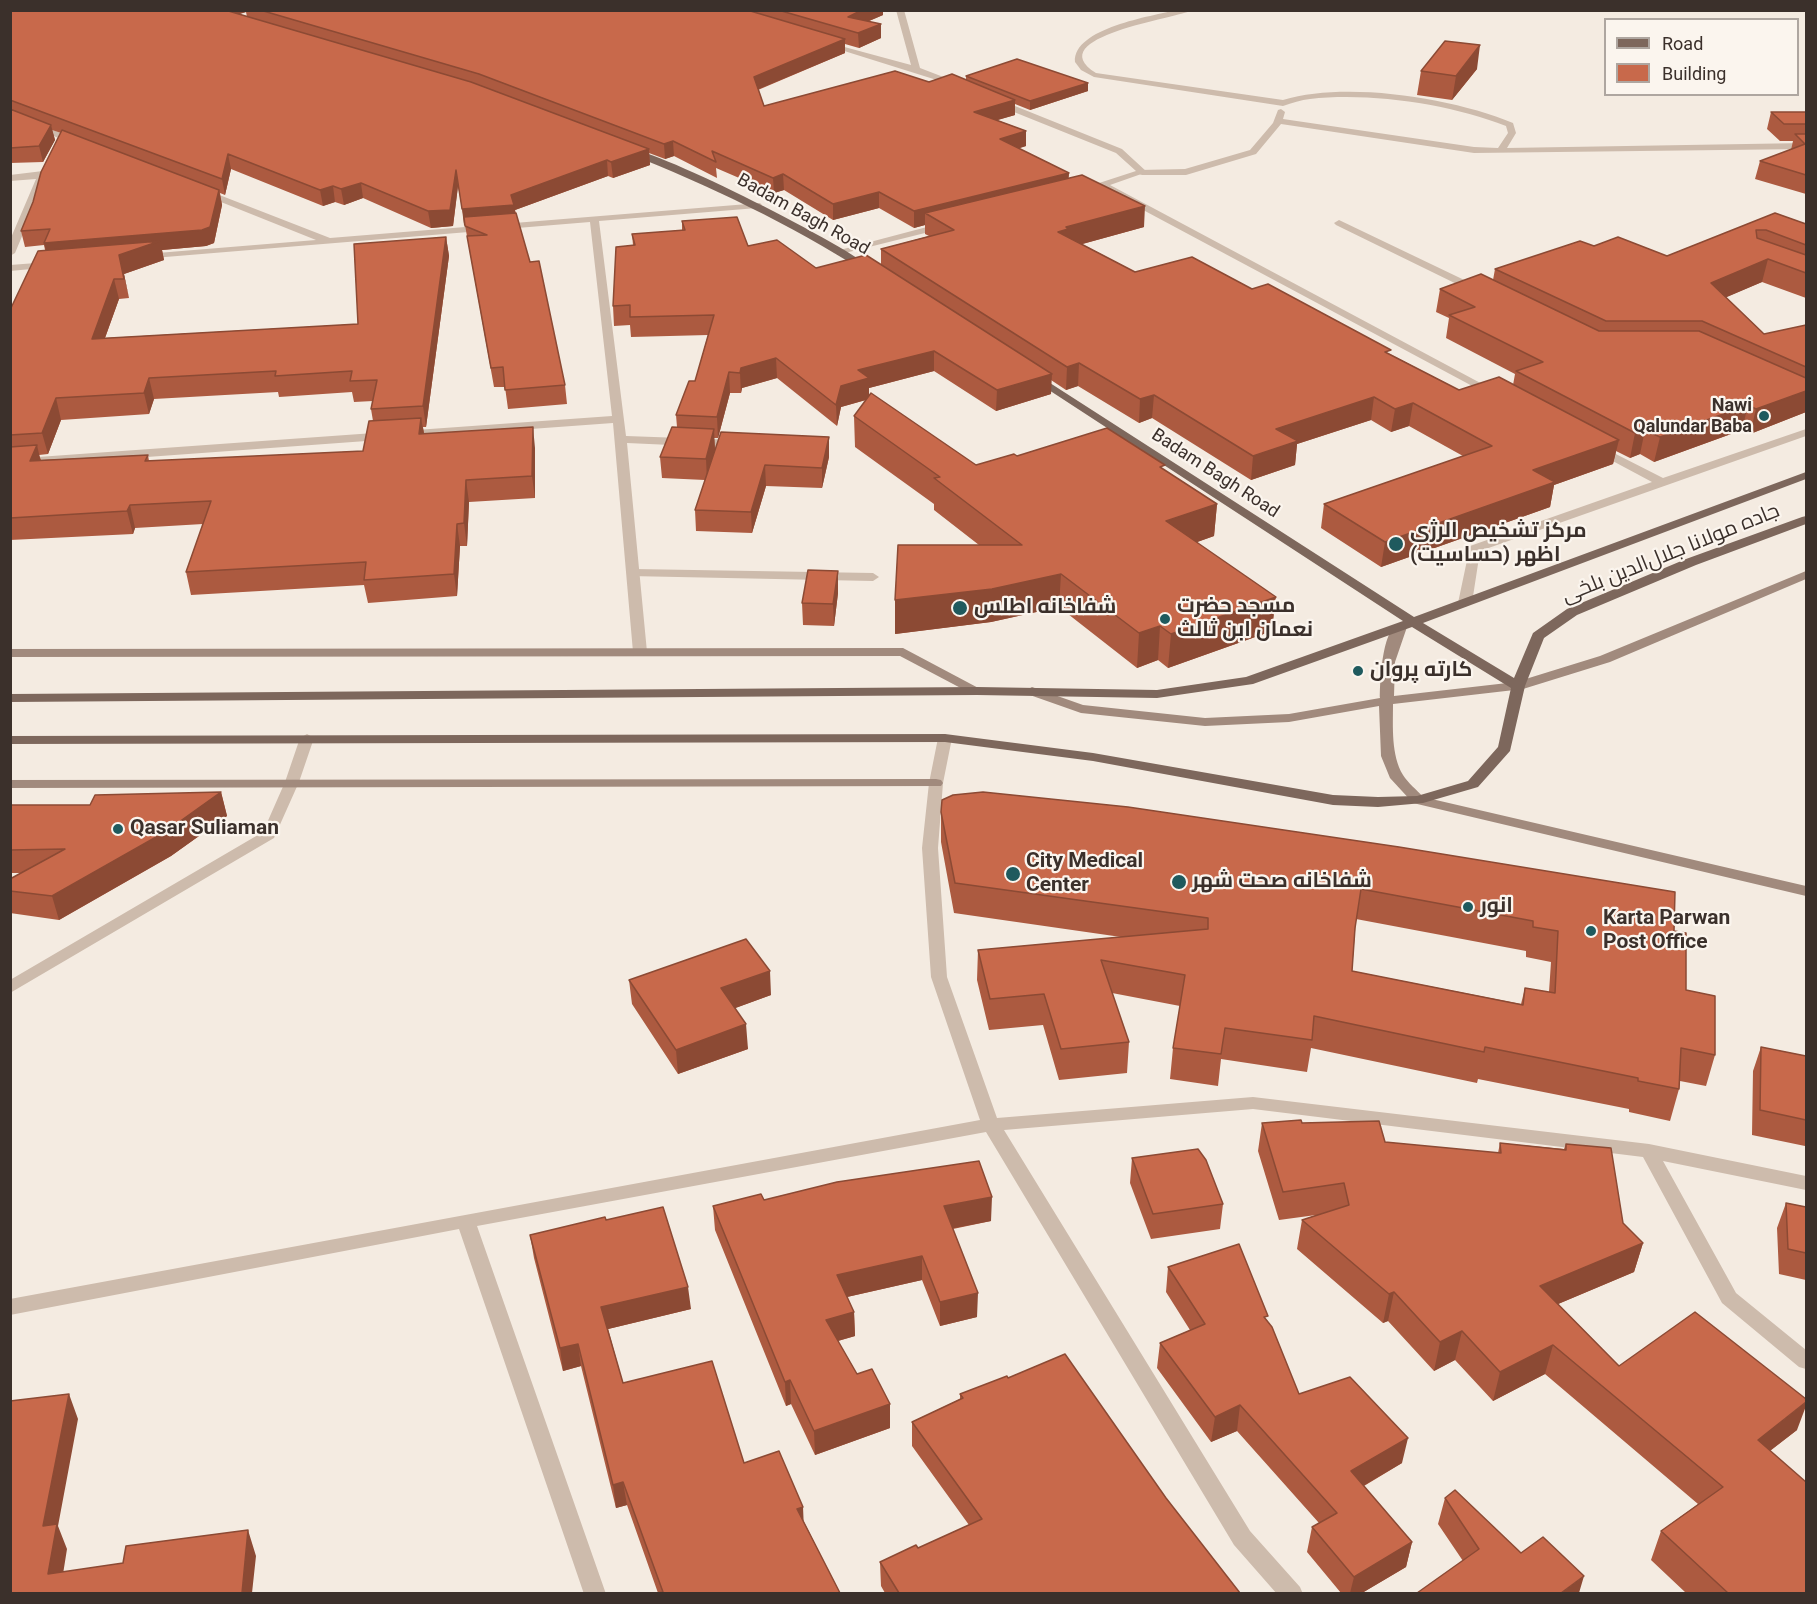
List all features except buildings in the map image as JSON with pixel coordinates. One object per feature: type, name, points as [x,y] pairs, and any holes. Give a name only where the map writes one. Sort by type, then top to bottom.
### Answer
[{"type":"main road","name":"Badam Bagh Road","points":[[619,147],[694,176],[757,205],[840,251],[881,277]]},
{"type":"main road","name":"Badam Bagh Road","points":[[1021,368],[1407,625],[1518,686]]},
{"type":"main road","name":"جاده مولانا جلال‌الدین بلخی","points":[[10,698],[977,691],[1157,694],[1248,681],[1407,625],[1806,475]]},
{"type":"main road","name":"جاده مولانا جلال‌الدین بلخی","points":[[10,740],[945,738],[1093,757],[1333,800],[1378,802],[1418,800],[1473,784],[1505,748],[1518,686],[1538,636],[1572,612],[1691,562],[1806,520]]},
{"type":"street","points":[[900,10],[916,69]]},
{"type":"street","points":[[1190,10],[1127,25],[1091,39],[1079,51],[1077,57],[1081,65],[1094,75],[1283,103],[1307,96],[1334,95],[1372,97],[1460,110],[1491,117],[1510,125],[1512,133],[1501,151]]},
{"type":"street","points":[[813,40],[916,69],[969,91]]},
{"type":"street","points":[[991,99],[1119,151],[1142,172]]},
{"type":"street","points":[[1283,103],[1280,121],[1253,152],[1186,172],[1142,172],[1097,186],[1504,399]]},
{"type":"street","points":[[10,117],[86,145]]},
{"type":"street","points":[[1280,121],[1474,150],[1806,146]]},
{"type":"street","points":[[58,146],[63,137]]},
{"type":"street","points":[[10,253],[48,166]]},
{"type":"street","points":[[10,178],[42,176]]},
{"type":"street","points":[[197,189],[330,241]]},
{"type":"street","points":[[129,258],[757,205]]},
{"type":"street","points":[[594,218],[621,439],[640,652]]},
{"type":"street","points":[[840,251],[955,222]]},
{"type":"street","points":[[1339,224],[1485,294]]},
{"type":"street","points":[[10,268],[58,264]]},
{"type":"street","points":[[10,463],[617,419]]},
{"type":"street","points":[[1465,603],[1474,549],[1806,432]]},
{"type":"street","points":[[621,439],[748,445]]},
{"type":"street","points":[[1589,444],[1663,483]]},
{"type":"street","points":[[633,573],[873,577]]},
{"type":"street","points":[[1032,692],[1081,710],[1205,722],[1289,718],[1386,701],[1518,686],[1605,659],[1806,575]]},
{"type":"street","points":[[1407,625],[1388,662],[1386,701],[1388,756],[1397,778],[1418,800],[1806,891]]},
{"type":"street","points":[[10,653],[903,652],[977,691]]},
{"type":"street","points":[[10,988],[269,835],[292,782],[307,738]]},
{"type":"street","points":[[945,738],[936,783],[930,848],[939,977],[991,1125],[1242,1538],[1292,1593]]},
{"type":"street","points":[[10,784],[936,783]]},
{"type":"street","points":[[10,1307],[991,1125],[1252,1103],[1649,1151],[1806,1183]]},
{"type":"street","points":[[1649,1151],[1729,1298],[1806,1361]]},
{"type":"street","points":[[466,1221],[595,1593]]},
{"type":"place","name":"Nawi Qalundar Baba","points":[[1764,416]]},
{"type":"place","name":"مرکز تشخیص الرژی (حساسیت) اظهر","points":[[1396,544]]},
{"type":"place","name":"شفاخانه اطلس","points":[[960,608]]},
{"type":"place","name":"مسجد حضرت نعمان ابن ثالث","points":[[1165,619]]},
{"type":"place","name":"کارته پروان","points":[[1358,671]]},
{"type":"place","name":"Qasar Suliaman","points":[[118,829]]},
{"type":"place","name":"City Medical Center","points":[[1013,874]]},
{"type":"place","name":"شفاخانه صحت شهر","points":[[1179,882]]},
{"type":"place","name":"انور","points":[[1468,907]]},
{"type":"place","name":"Karta Parwan Post Office","points":[[1591,931]]}]
